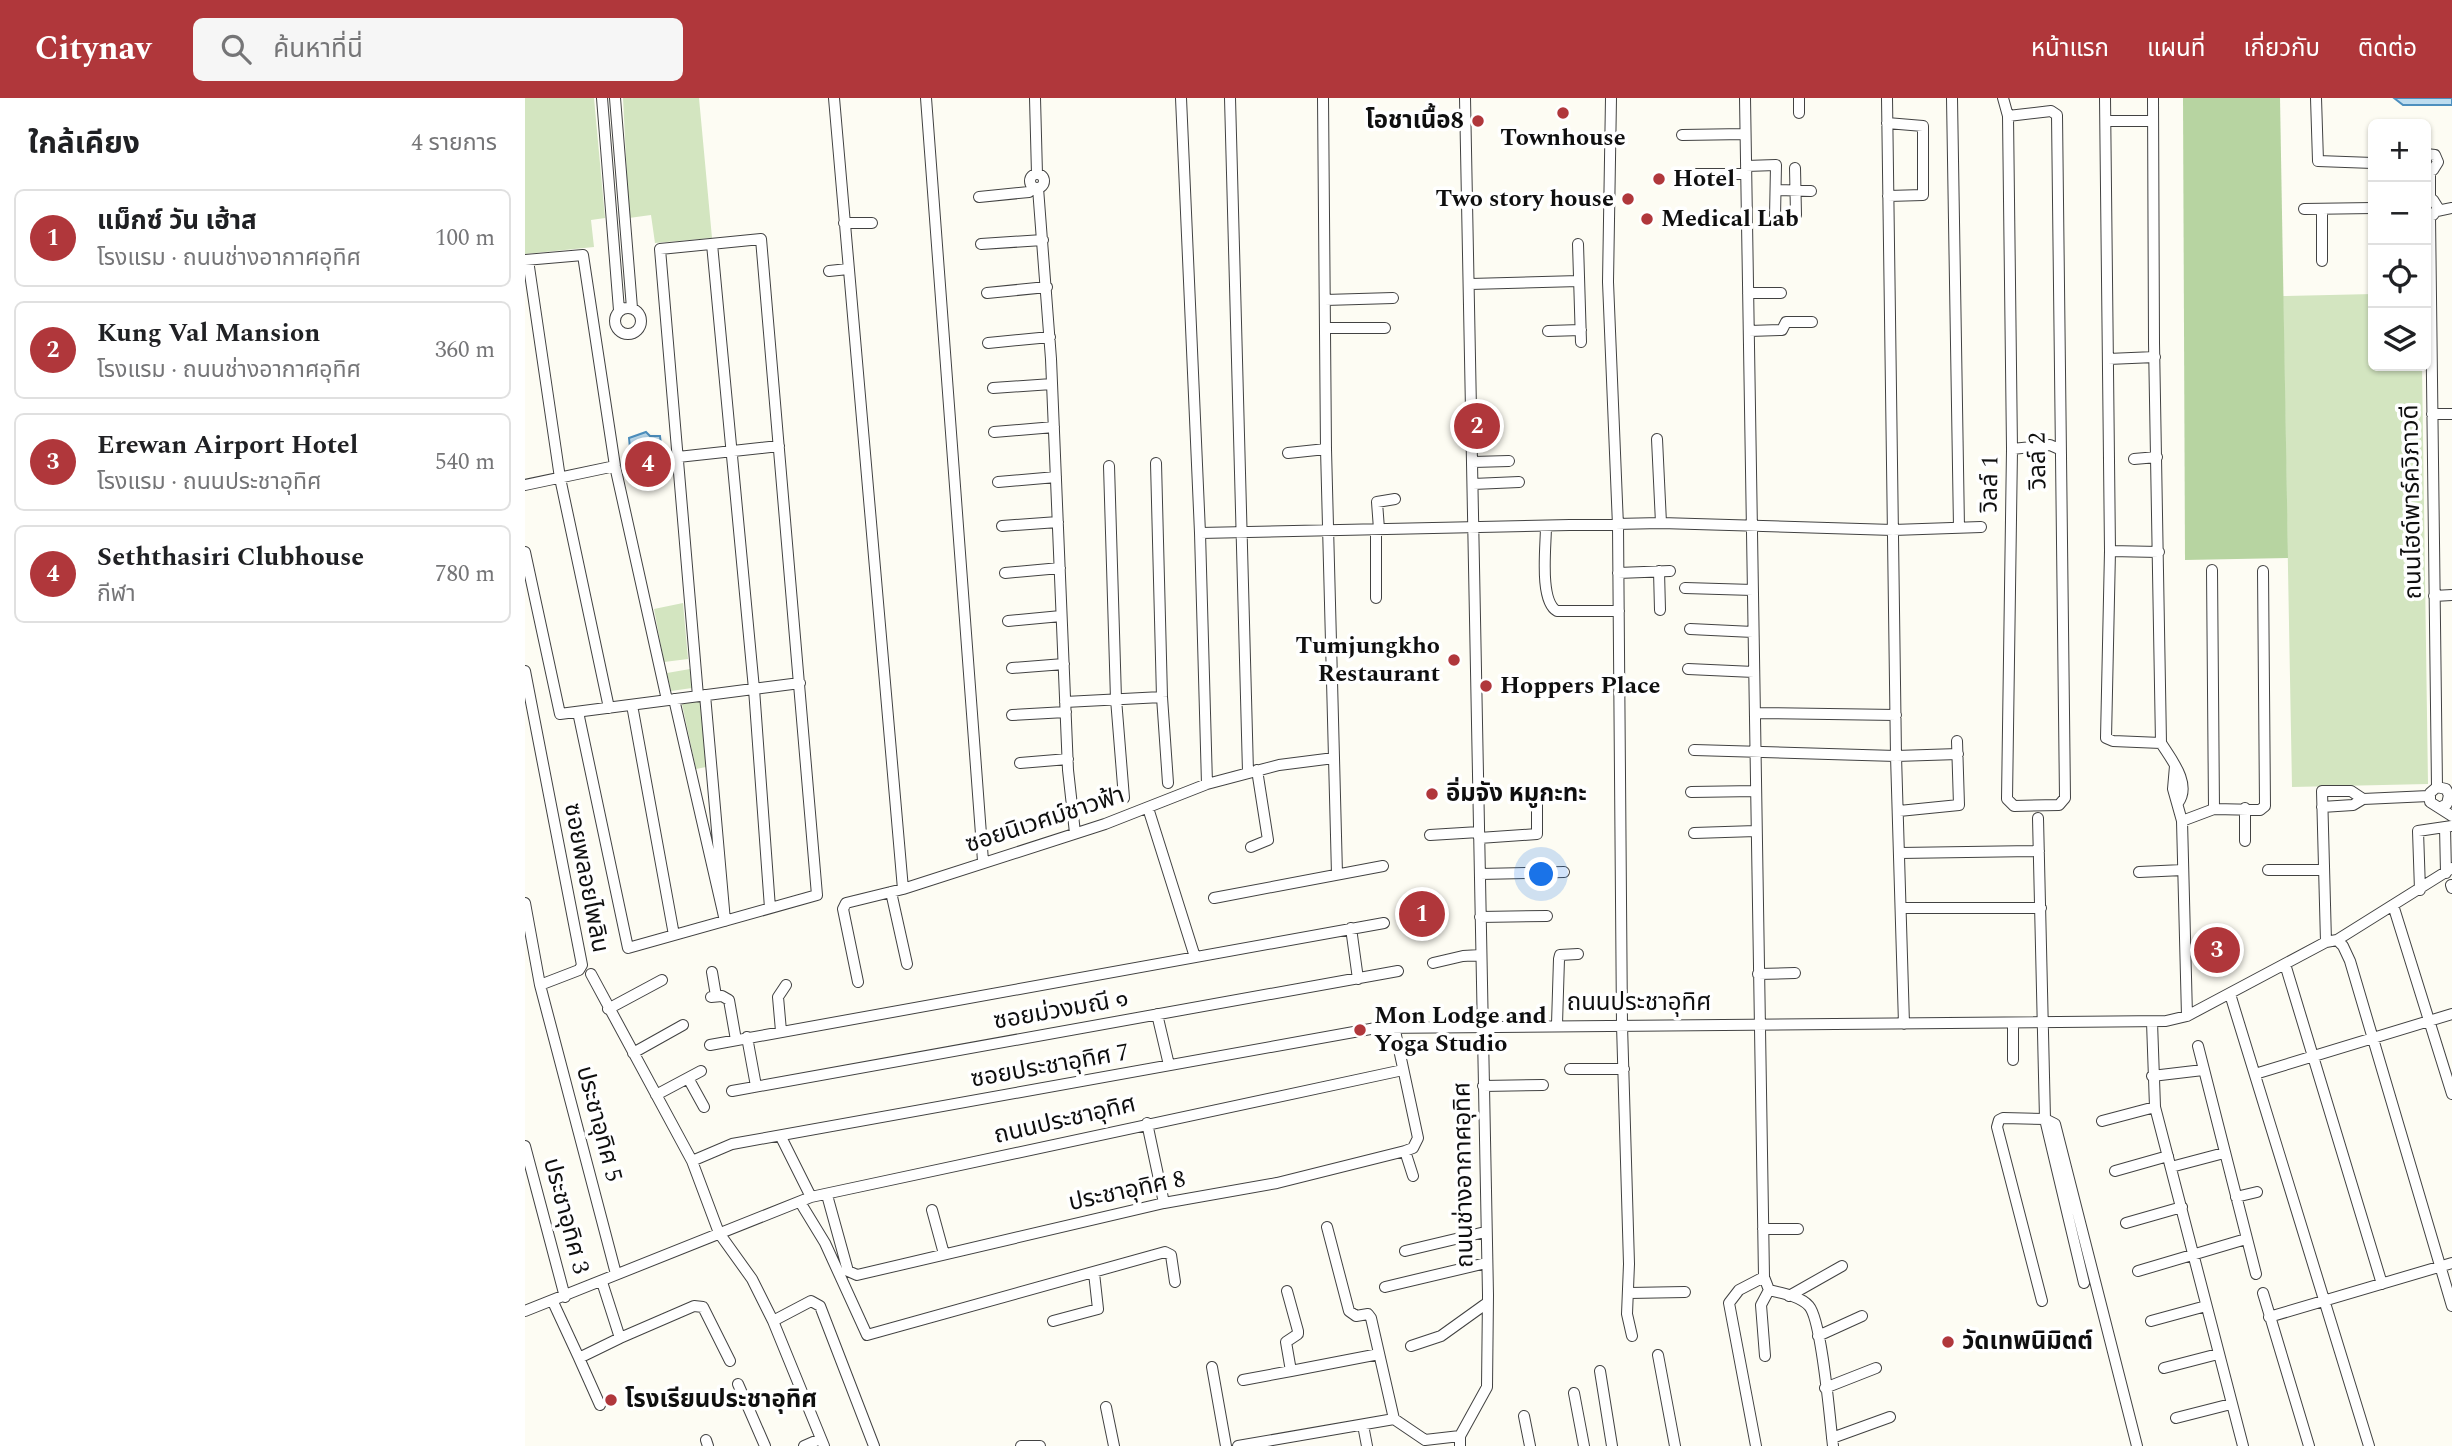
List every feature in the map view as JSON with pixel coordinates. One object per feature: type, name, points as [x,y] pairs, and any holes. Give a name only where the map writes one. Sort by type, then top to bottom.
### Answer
[{"type":"street","points":[[602,98],[619,310],[614,322],[618,331],[630,335],[638,330],[641,318]]},
{"type":"street","points":[[615,98],[632,308],[641,318]]},
{"type":"street","points":[[834,98],[903,889]]},
{"type":"street","points":[[926,98],[983,861]]},
{"type":"street","points":[[979,197],[1029,192],[1043,179],[1037,174],[1035,98]]},
{"type":"street","points":[[1181,98],[1200,533],[1207,784]]},
{"type":"street","points":[[1230,98],[1242,532],[1253,771],[1268,840],[1251,847]]},
{"type":"street","points":[[1323,98],[1326,449],[1331,530],[1337,874]]},
{"type":"street","name":"ถนนช่างอากาศอุทิศ","points":[[1460,1441],[1487,1387],[1465,98]]},
{"type":"street","points":[[1611,98],[1608,282],[1618,526],[1622,1025],[1629,1293],[1627,1314],[1632,1336]]},
{"type":"street","points":[[1745,98],[1758,1023],[1764,1277],[1769,1290],[1761,1305],[1765,1356]]},
{"type":"street","points":[[1799,98],[1799,113]]},
{"type":"street","points":[[1887,98],[1896,756],[1904,1024]]},
{"type":"street","points":[[1952,98],[1959,528]]},
{"type":"street","name":"วิลล์ 1","points":[[2003,98],[2008,116],[2012,449],[2007,799],[2014,806],[2059,805]]},
{"type":"street","points":[[2105,98],[2111,551],[2106,738],[2113,741],[2161,743]]},
{"type":"street","points":[[2153,98],[2161,743],[2180,772],[2182,793],[2178,803],[2182,821],[2187,1016]]},
{"type":"street","points":[[2316,98],[2318,162],[2368,163]]},
{"type":"street","name":"วิลล์ 2","points":[[2008,116],[2051,111],[2057,115],[2064,798],[2059,805]]},
{"type":"street","points":[[2106,121],[2153,121]]},
{"type":"street","points":[[1887,123],[1923,126],[1923,195],[1888,196]]},
{"type":"street","points":[[1682,135],[1745,134]]},
{"type":"street","name":"ถนนไฮด์พาร์ควิภาวดี","points":[[2431,155],[2435,155],[2438,162],[2436,168],[2431,170]]},
{"type":"street","points":[[1681,174],[1746,170],[1776,165],[1775,216]]},
{"type":"street","points":[[1795,168],[1796,215]]},
{"type":"street","points":[[1036,188],[1047,287],[1065,707],[1076,833]]},
{"type":"street","points":[[1776,190],[1811,191]]},
{"type":"street","points":[[2304,209],[2368,208]]},
{"type":"street","points":[[2431,208],[2452,208]]},
{"type":"street","name":"ถนนไฮด์พาร์ควิภาวดี","points":[[2431,208],[2433,791],[2446,789],[2449,795],[2447,804],[2441,807]]},
{"type":"street","points":[[2322,209],[2322,261]]},
{"type":"street","points":[[844,223],[872,223]]},
{"type":"street","points":[[613,240],[627,239]]},
{"type":"street","points":[[579,712],[628,948],[725,921],[817,895],[761,239],[660,249],[678,457],[725,921]]},
{"type":"street","points":[[981,244],[1043,240]]},
{"type":"street","points":[[712,244],[754,689],[770,908]]},
{"type":"street","points":[[1548,331],[1581,336],[1578,244]]},
{"type":"street","points":[[609,708],[560,478],[527,260],[583,256],[615,466],[725,921]]},
{"type":"street","points":[[829,271],[848,270]]},
{"type":"street","points":[[1470,284],[1579,281]]},
{"type":"street","points":[[987,293],[1047,287]]},
{"type":"street","points":[[1748,293],[1781,293]]},
{"type":"street","points":[[1325,300],[1393,298]]},
{"type":"street","points":[[619,310],[632,308]]},
{"type":"street","points":[[641,318],[665,316]]},
{"type":"street","points":[[1749,331],[1782,330],[1786,322],[1812,321]]},
{"type":"street","points":[[593,324],[614,322]]},
{"type":"street","points":[[1325,328],[1385,328]]},
{"type":"street","points":[[988,343],[1050,337]]},
{"type":"street","points":[[2108,359],[2155,357]]},
{"type":"street","points":[[993,388],[1052,384]]},
{"type":"street","points":[[2432,414],[2452,414]]},
{"type":"street","points":[[993,432],[1054,427]]},
{"type":"street","points":[[1657,439],[1661,523]]},
{"type":"street","points":[[2012,449],[2050,444],[2059,449]]},
{"type":"street","points":[[678,457],[779,446]]},
{"type":"street","points":[[1288,453],[1326,449]]},
{"type":"street","points":[[2134,459],[2157,457]]},
{"type":"street","points":[[1473,462],[1509,461]]},
{"type":"street","points":[[1156,463],[1162,697],[1168,783]]},
{"type":"street","points":[[525,485],[615,466]]},
{"type":"street","points":[[1109,466],[1116,699],[1124,798]]},
{"type":"street","points":[[998,482],[1056,477]]},
{"type":"street","points":[[1473,484],[1519,482]]},
{"type":"street","points":[[1376,598],[1377,502],[1395,499]]},
{"type":"street","points":[[1002,526],[1058,522]]},
{"type":"street","points":[[1200,533],[1661,523],[1893,530],[1981,527]]},
{"type":"street","points":[[1546,526],[1546,596],[1551,607],[1557,611],[1619,611]]},
{"type":"street","points":[[2111,551],[2159,552]]},
{"type":"street","points":[[525,552],[560,714],[800,683]]},
{"type":"street","points":[[1005,573],[1059,568]]},
{"type":"street","points":[[2212,570],[2214,809]]},
{"type":"street","points":[[1618,573],[1665,571],[1660,610]]},
{"type":"street","points":[[2182,821],[2214,809],[2260,810],[2265,806],[2263,571]]},
{"type":"street","points":[[1685,588],[1753,590]]},
{"type":"street","points":[[2434,596],[2452,595]]},
{"type":"street","points":[[1007,621],[1062,616]]},
{"type":"street","points":[[1690,629],[1753,632]]},
{"type":"street","points":[[1012,668],[1064,664]]},
{"type":"street","points":[[1688,669],[1754,672]]},
{"type":"street","name":"ซอยพลอยไพลิน","points":[[525,671],[582,965],[579,970],[541,985]]},
{"type":"street","points":[[1012,715],[1116,699],[1162,697]]},
{"type":"street","points":[[632,705],[674,935]]},
{"type":"street","points":[[1755,713],[1896,715]]},
{"type":"street","points":[[1899,811],[1959,805],[1957,741]]},
{"type":"street","points":[[1694,750],[1896,756],[1958,754]]},
{"type":"street","name":"ซอยนิเวศม์ชาวฟ้า","points":[[858,982],[843,909],[851,901],[903,889],[1076,833],[1207,784],[1253,771],[1334,758]]},
{"type":"street","points":[[1020,763],[1068,759]]},
{"type":"street","points":[[1691,792],[1756,791]]},
{"type":"street","points":[[2363,799],[2351,791],[2322,791],[2323,870],[2331,941],[2343,946],[2350,961],[2452,1306]]},
{"type":"street","points":[[2322,807],[2353,805],[2363,799],[2433,791],[2432,804],[2452,816]]},
{"type":"street","points":[[1430,835],[1537,834],[1537,800]]},
{"type":"street","points":[[1148,808],[1195,957]]},
{"type":"street","points":[[2245,808],[2245,841]]},
{"type":"street","points":[[2038,818],[2045,1119],[2084,1283]]},
{"type":"street","points":[[2420,890],[2418,831],[2449,826],[2449,871]]},
{"type":"street","points":[[1694,833],[1756,831]]},
{"type":"street","points":[[1899,853],[2039,851]]},
{"type":"street","points":[[1214,898],[1383,866]]},
{"type":"street","points":[[2139,872],[2183,870]]},
{"type":"street","points":[[2267,870],[2323,870]]},
{"type":"street","name":"ถนนประชาอุทิศ","points":[[1394,1026],[1758,1023],[2152,1026],[2187,1016],[2230,994],[2331,941],[2449,871]]},
{"type":"street","points":[[1480,874],[1564,872]]},
{"type":"street","points":[[891,892],[907,964]]},
{"type":"street","points":[[525,903],[541,985]]},
{"type":"street","points":[[2393,905],[2452,1094]]},
{"type":"street","points":[[1901,908],[2041,908]]},
{"type":"street","points":[[1480,917],[1547,916]]},
{"type":"street","points":[[710,1045],[1384,923]]},
{"type":"street","points":[[1351,928],[1358,979]]},
{"type":"street","points":[[1557,1024],[1559,959],[1560,956],[1578,954]]},
{"type":"street","points":[[1433,963],[1463,956],[1481,956]]},
{"type":"street","points":[[2285,964],[2382,1284]]},
{"type":"street","name":"ซอยม่วงมณี ๑","points":[[732,1091],[1398,971]]},
{"type":"street","points":[[712,972],[713,997],[730,1000],[756,1086]]},
{"type":"street","points":[[1758,974],[1795,973]]},
{"type":"street","points":[[591,974],[692,1161],[719,1233],[753,1279],[773,1321],[822,1443],[804,1446]]},
{"type":"street","points":[[608,1009],[662,980]]},
{"type":"street","name":"ประชาอุทิศ 5","points":[[541,985],[616,1274]]},
{"type":"street","points":[[781,1031],[778,997],[786,985]]},
{"type":"street","points":[[2230,994],[2322,1301],[2369,1446]]},
{"type":"street","points":[[1157,1014],[1169,1065]]},
{"type":"street","points":[[2255,1074],[2373,1041],[2452,1014]]},
{"type":"street","points":[[2013,1024],[2013,1060]]},
{"type":"street","points":[[633,1054],[683,1025]]},
{"type":"street","points":[[1394,1026],[1418,1138],[1413,1147],[1405,1151],[1413,1177]]},
{"type":"street","name":"ซอยประชาอุทิศ 7","points":[[692,1161],[732,1144],[1394,1026]]},
{"type":"street","points":[[2152,1026],[2148,1034],[2152,1049],[2155,1107],[2243,1446]]},
{"type":"street","points":[[2198,1046],[2256,1275]]},
{"type":"street","points":[[1570,1069],[1624,1069]]},
{"type":"street","name":"ถนนประชาอุทิศ","points":[[525,1311],[805,1200],[1147,1123],[1403,1070]]},
{"type":"street","points":[[2152,1076],[2203,1070]]},
{"type":"street","points":[[656,1095],[701,1071]]},
{"type":"street","points":[[688,1078],[704,1107]]},
{"type":"street","points":[[1483,1086],[1543,1085]]},
{"type":"street","points":[[2102,1121],[2155,1107]]},
{"type":"street","points":[[2042,1301],[1997,1123],[2003,1118],[2045,1119],[2055,1124],[2137,1446]]},
{"type":"street","points":[[1147,1123],[1164,1203]]},
{"type":"street","points":[[781,1137],[805,1200],[867,1335],[1169,1253],[1175,1282]]},
{"type":"street","name":"ประชาอุทิศ 3","points":[[525,1146],[565,1297]]},
{"type":"street","name":"ประชาอุทิศ 8","points":[[827,1195],[852,1275],[1164,1203],[1277,1183],[1405,1151]]},
{"type":"street","points":[[2115,1171],[2224,1153]]},
{"type":"street","points":[[2236,1197],[2257,1192]]},
{"type":"street","points":[[2126,1223],[2182,1208]]},
{"type":"street","points":[[932,1210],[944,1254]]},
{"type":"street","points":[[1327,1227],[1349,1311],[1356,1316],[1370,1316],[1394,1419],[1425,1440],[1460,1441]]},
{"type":"street","points":[[1763,1229],[1798,1229]]},
{"type":"street","points":[[1405,1251],[1485,1232]]},
{"type":"street","points":[[2138,1271],[2246,1239]]},
{"type":"street","points":[[1385,1287],[1486,1263]]},
{"type":"street","points":[[2269,1317],[2452,1263]]},
{"type":"street","points":[[1789,1296],[1842,1266]]},
{"type":"street","points":[[1053,1321],[1098,1309],[1094,1273]]},
{"type":"street","points":[[1756,1446],[1729,1303],[1739,1290],[1764,1277]]},
{"type":"street","points":[[602,1282],[620,1338]]},
{"type":"street","points":[[1769,1290],[1808,1305],[1818,1336],[1833,1442],[1890,1417]]},
{"type":"street","points":[[1287,1291],[1298,1331],[1298,1334],[1286,1342],[1290,1371]]},
{"type":"street","points":[[1629,1293],[1685,1292]]},
{"type":"street","points":[[2263,1293],[2309,1446]]},
{"type":"street","points":[[773,1321],[811,1301],[820,1306],[874,1446]]},
{"type":"street","points":[[553,1302],[600,1405]]},
{"type":"street","points":[[1411,1346],[1441,1336],[1487,1303]]},
{"type":"street","points":[[579,1358],[694,1306],[703,1307],[730,1362]]},
{"type":"street","points":[[2151,1321],[2206,1306]]},
{"type":"street","points":[[1818,1336],[1862,1316]]},
{"type":"street","points":[[1243,1380],[1379,1354]]},
{"type":"street","points":[[2164,1368],[2218,1354]]},
{"type":"street","points":[[1658,1355],[1675,1446]]},
{"type":"street","points":[[1212,1367],[1226,1446]]},
{"type":"street","points":[[1825,1388],[1876,1368]]},
{"type":"street","points":[[1600,1371],[1612,1446]]},
{"type":"street","points":[[738,1384],[765,1446]]},
{"type":"street","points":[[1574,1393],[1584,1446]]},
{"type":"street","points":[[2176,1418],[2231,1404]]},
{"type":"street","points":[[1106,1407],[1114,1446]]},
{"type":"street","points":[[1524,1416],[1530,1446]]},
{"type":"street","points":[[1238,1446],[1297,1441],[1394,1419]]},
{"type":"street","points":[[1363,1424],[1367,1446]]},
{"type":"street","points":[[1320,1434],[1322,1446]]},
{"type":"street","points":[[1021,1446],[1040,1446]]},
{"type":"green space","points":[[525,98],[594,98],[605,218],[591,220],[594,247],[525,254]]},
{"type":"green space","points":[[623,98],[699,98],[712,238],[655,243],[651,215],[629,218]]},
{"type":"green space","points":[[2183,98],[2280,98],[2288,558],[2185,560]]},
{"type":"green space","points":[[2368,294],[2368,371],[2422,371],[2428,784],[2292,787],[2283,296]]},
{"type":"green space","points":[[683,603],[688,659],[664,662],[654,609]]},
{"type":"green space","points":[[690,669],[692,688],[671,691],[667,673]]},
{"type":"green space","points":[[701,701],[706,767],[696,769],[682,704]]},
{"type":"water","points":[[2394,98],[2452,98],[2452,105],[2403,105]]},
{"type":"water","points":[[646,432],[650,436],[660,436],[661,445],[630,448],[629,438]]},
{"type":"place","name":"Townhouse","points":[[1563,113]]},
{"type":"place","name":"โอชาเนื้อ8","points":[[1478,121]]},
{"type":"place","name":"Hotel","points":[[1659,179]]},
{"type":"place","name":"Two story house","points":[[1628,199]]},
{"type":"place","name":"Medical Lab","points":[[1647,219]]},
{"type":"place","name":"Kung Val Mansion","points":[[1477,426]]},
{"type":"place","name":"Seththasiri Clubhouse","points":[[648,464]]},
{"type":"place","name":"Tumjungkho Restaurant","points":[[1454,660]]},
{"type":"place","name":"Hoppers Place","points":[[1486,686]]},
{"type":"place","name":"อิ่มจัง หมูกะทะ","points":[[1432,794]]},
{"type":"place","name":"แม็กซ์ วัน เฮ้าส","points":[[1422,914]]},
{"type":"place","name":"Erewan Airport Hotel","points":[[2217,950]]},
{"type":"place","name":"Mon Lodge and Yoga Studio","points":[[1360,1030]]},
{"type":"place","name":"วัดเทพนิมิตต์","points":[[1948,1342]]},
{"type":"place","name":"โรงเรียนประชาอุทิศ","points":[[611,1400]]}]
